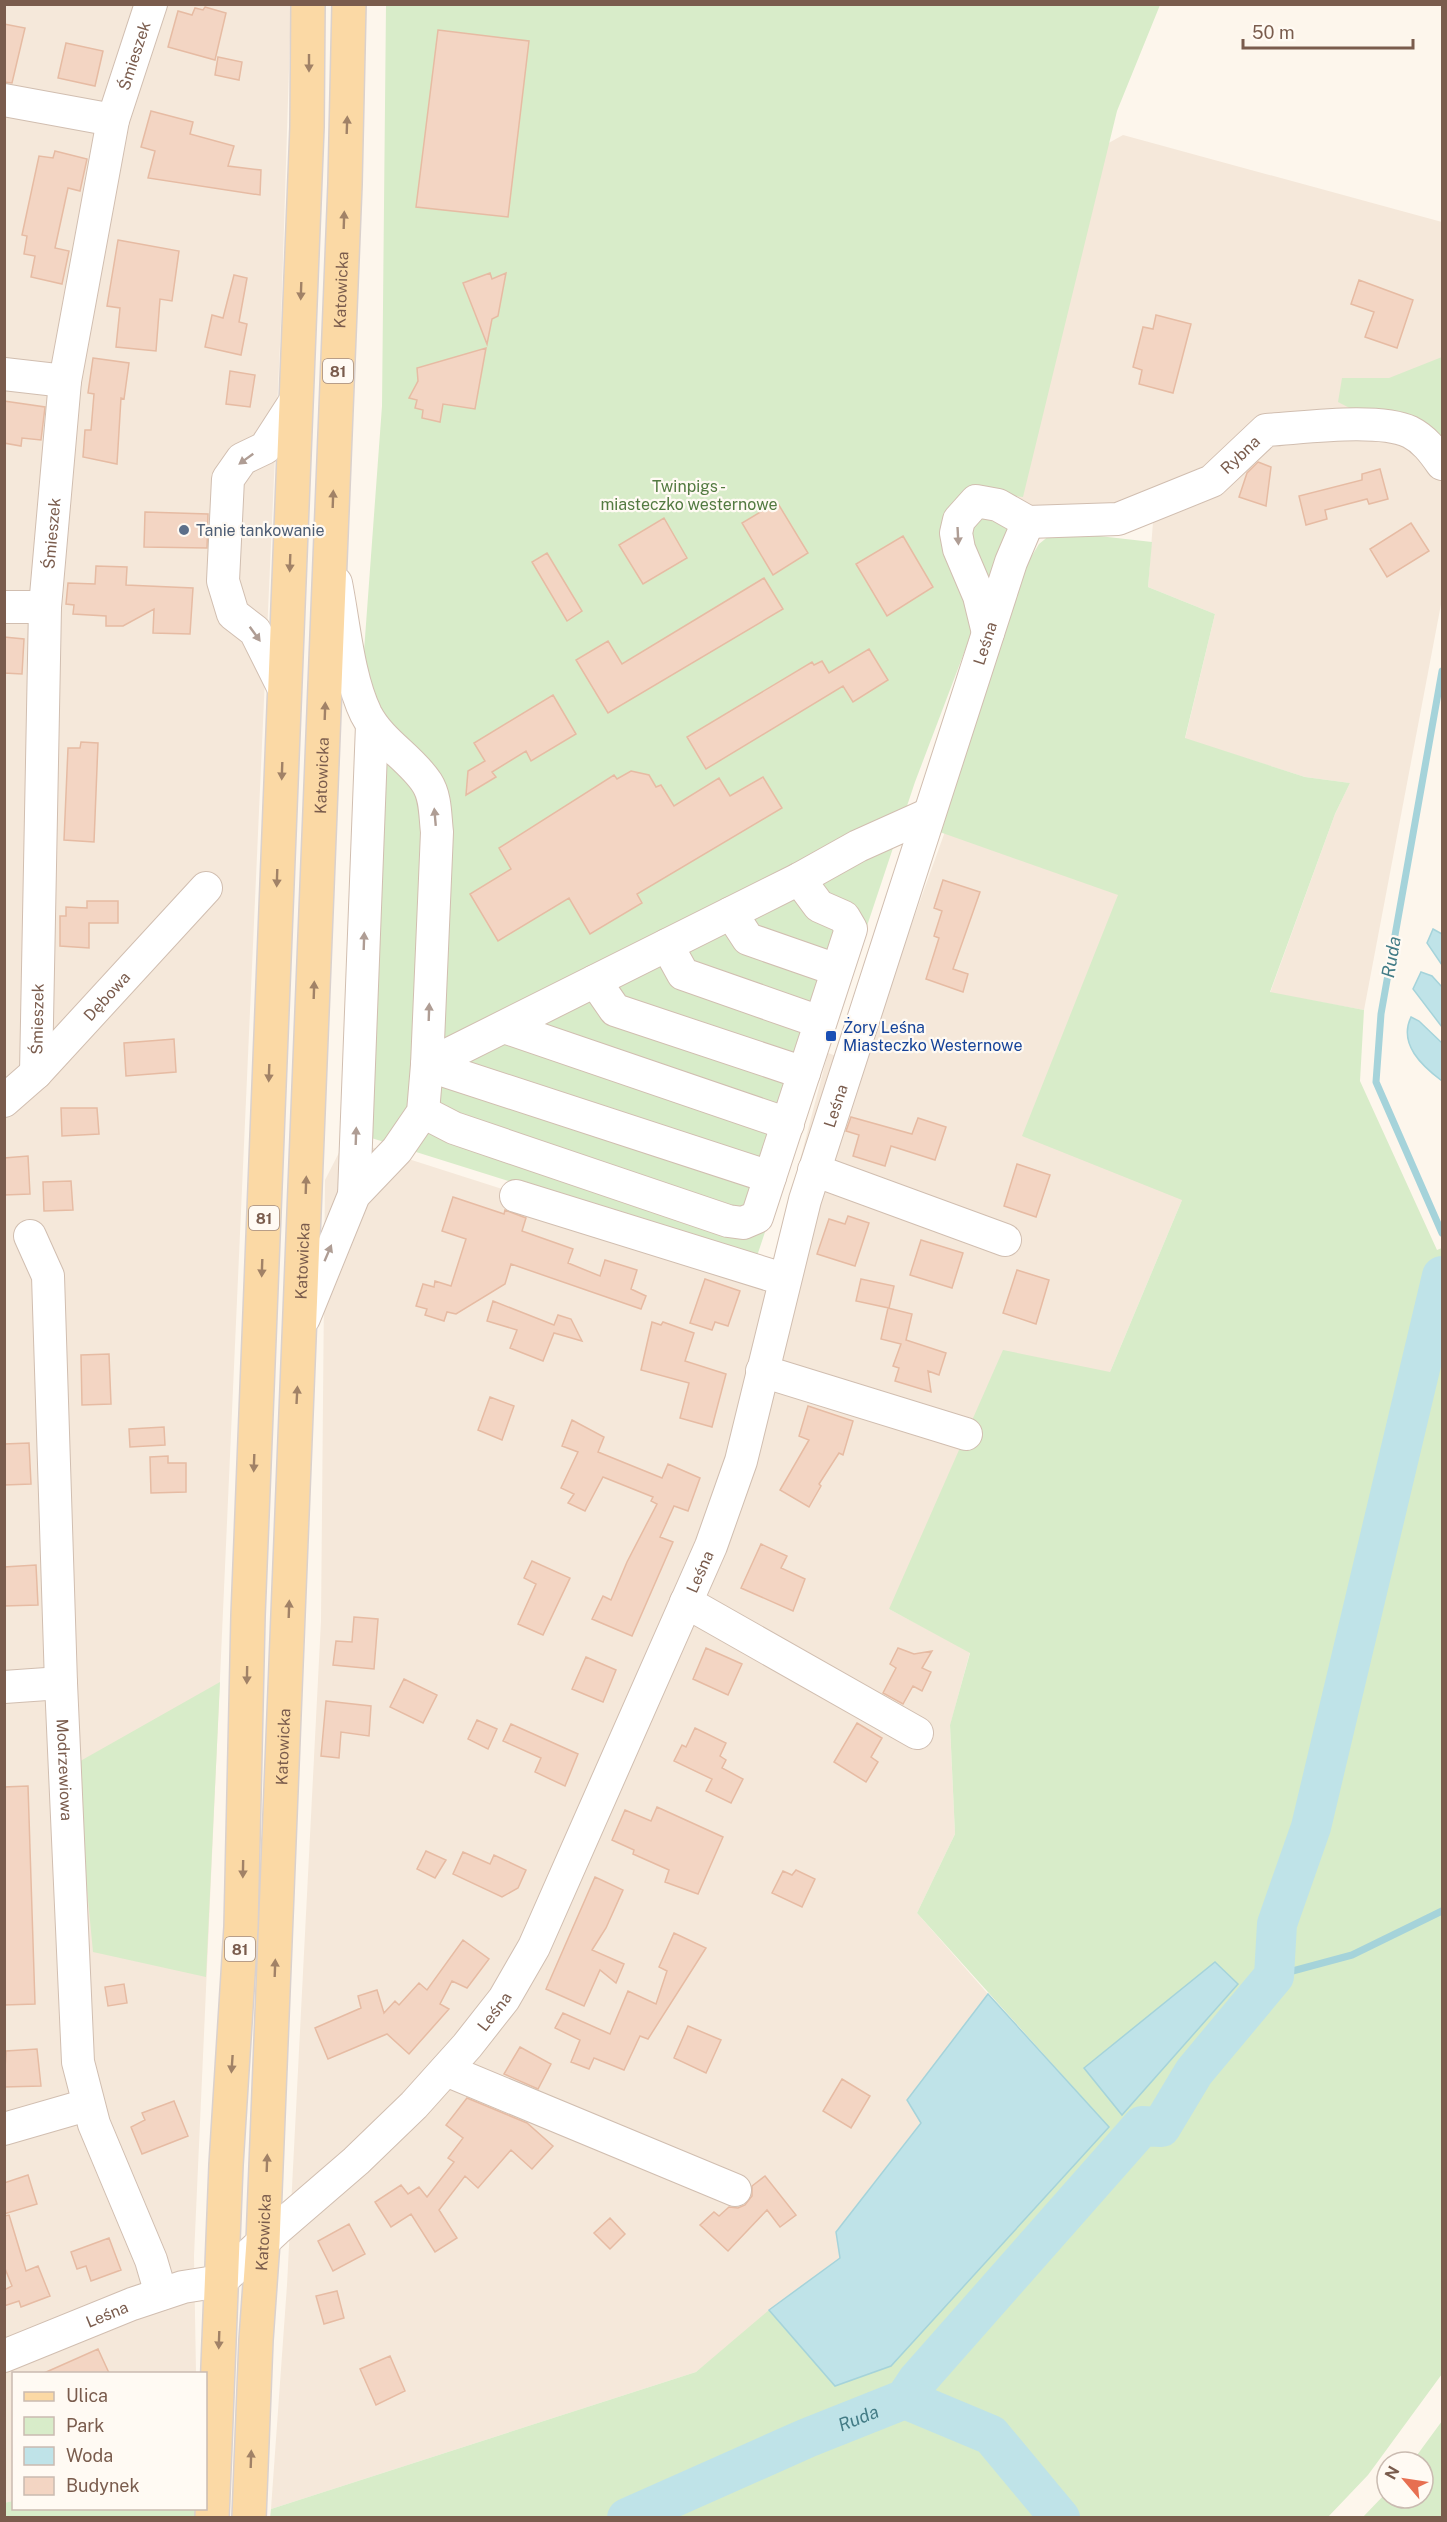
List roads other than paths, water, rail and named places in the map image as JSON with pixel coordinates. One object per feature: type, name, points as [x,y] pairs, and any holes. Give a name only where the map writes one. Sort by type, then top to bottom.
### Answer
[{"type":"main road","name":"81","points":[[212,2517],[225,2165],[241,1927],[248,1616],[309,68],[308,4]]},
{"type":"main road","name":"Katowicka","points":[[249,2517],[256,2340],[263,2242],[331,558],[346,172],[349,4]]},
{"type":"street","name":"Śmieszek","points":[[36,1072],[45,607],[65,381],[113,120],[152,4]]},
{"type":"street","points":[[4,100],[113,120]]},
{"type":"street","points":[[4,374],[65,381]]},
{"type":"street","points":[[285,692],[255,631],[233,614],[223,580],[228,479],[242,459],[265,448],[296,399]]},
{"type":"street","name":"Rybna","points":[[1028,522],[1118,519],[1212,481],[1266,430],[1389,425],[1409,431],[1426,442],[1443,464]]},
{"type":"street","points":[[988,633],[982,605],[956,533],[959,520],[976,501],[998,505],[1028,522]]},
{"type":"street","name":"Leśna","points":[[4,2356],[87,2320],[161,2294],[221,2281],[356,2161],[446,2070],[504,1999],[534,1947],[711,1546],[741,1461],[783,1280],[814,1170],[927,815],[1028,522]]},
{"type":"street","points":[[300,1327],[321,1269],[354,1195],[397,1150],[423,1112],[428,1065],[437,832],[435,805],[427,783],[372,725],[364,711],[354,676],[331,558]]},
{"type":"street","points":[[4,607],[45,607]]},
{"type":"street","points":[[354,1195],[372,725]]},
{"type":"street","points":[[428,1065],[799,879],[858,846],[927,815]]},
{"type":"street","points":[[858,846],[913,862]]},
{"type":"street","points":[[423,1112],[454,1128],[701,1212],[743,1223],[757,1217],[851,929],[844,916],[819,906],[799,879]]},
{"type":"street","name":"Dębowa","points":[[4,1101],[36,1072],[206,888]]},
{"type":"street","points":[[731,913],[748,939],[837,970]]},
{"type":"street","points":[[666,945],[683,974],[820,1022]]},
{"type":"street","points":[[595,981],[615,1010],[804,1073]]},
{"type":"street","points":[[504,1027],[788,1124]]},
{"type":"street","points":[[428,1065],[770,1177]]},
{"type":"street","points":[[814,1170],[1005,1240]]},
{"type":"street","points":[[516,1196],[783,1280]]},
{"type":"street","points":[[690,1251],[701,1212]]},
{"type":"street","name":"Modrzewiowa","points":[[30,1236],[48,1276],[61,1683],[78,2062],[87,2105],[151,2260],[161,2294]]},
{"type":"street","points":[[762,1371],[966,1434]]},
{"type":"street","points":[[686,1602],[917,1733]]},
{"type":"street","points":[[4,1687],[61,1683]]},
{"type":"street","points":[[446,2070],[735,2190]]},
{"type":"street","points":[[4,2129],[87,2105]]},
{"type":"water","points":[[1433,929],[1442,934],[1442,965],[1427,943]]},
{"type":"water","points":[[1421,972],[1432,976],[1442,987],[1442,1027],[1413,989]]},
{"type":"water","points":[[1411,1017],[1419,1021],[1442,1043],[1442,1081],[1414,1054],[1408,1036]]},
{"type":"water","points":[[1215,1962],[1238,1984],[1122,2115],[1084,2068]]},
{"type":"water","points":[[988,1994],[1109,2127],[891,2366],[835,2386],[769,2310],[840,2258],[836,2232],[921,2123],[907,2100]]},
{"type":"waterway","name":"Ruda","points":[[1442,671],[1381,1014],[1376,1082],[1442,1233]]},
{"type":"waterway","points":[[905,2399],[917,2381],[1142,2126],[1161,2127],[1194,2072],[1274,1976],[1277,1924],[1311,1827],[1442,1276]]},
{"type":"waterway","points":[[1274,1976],[1352,1955],[1442,1911]]},
{"type":"waterway","name":"Ruda","points":[[627,2518],[807,2438],[905,2399],[991,2435],[1060,2518]]},
{"type":"place","name":"Tanie tankowanie","points":[[184,530]]},
{"type":"place","name":"Żory Leśna Miasteczko Westernowe","points":[[831,1036]]},
{"type":"park label","name":"Twinpigs - miasteczko westernowe","points":[[689,495]]}]
